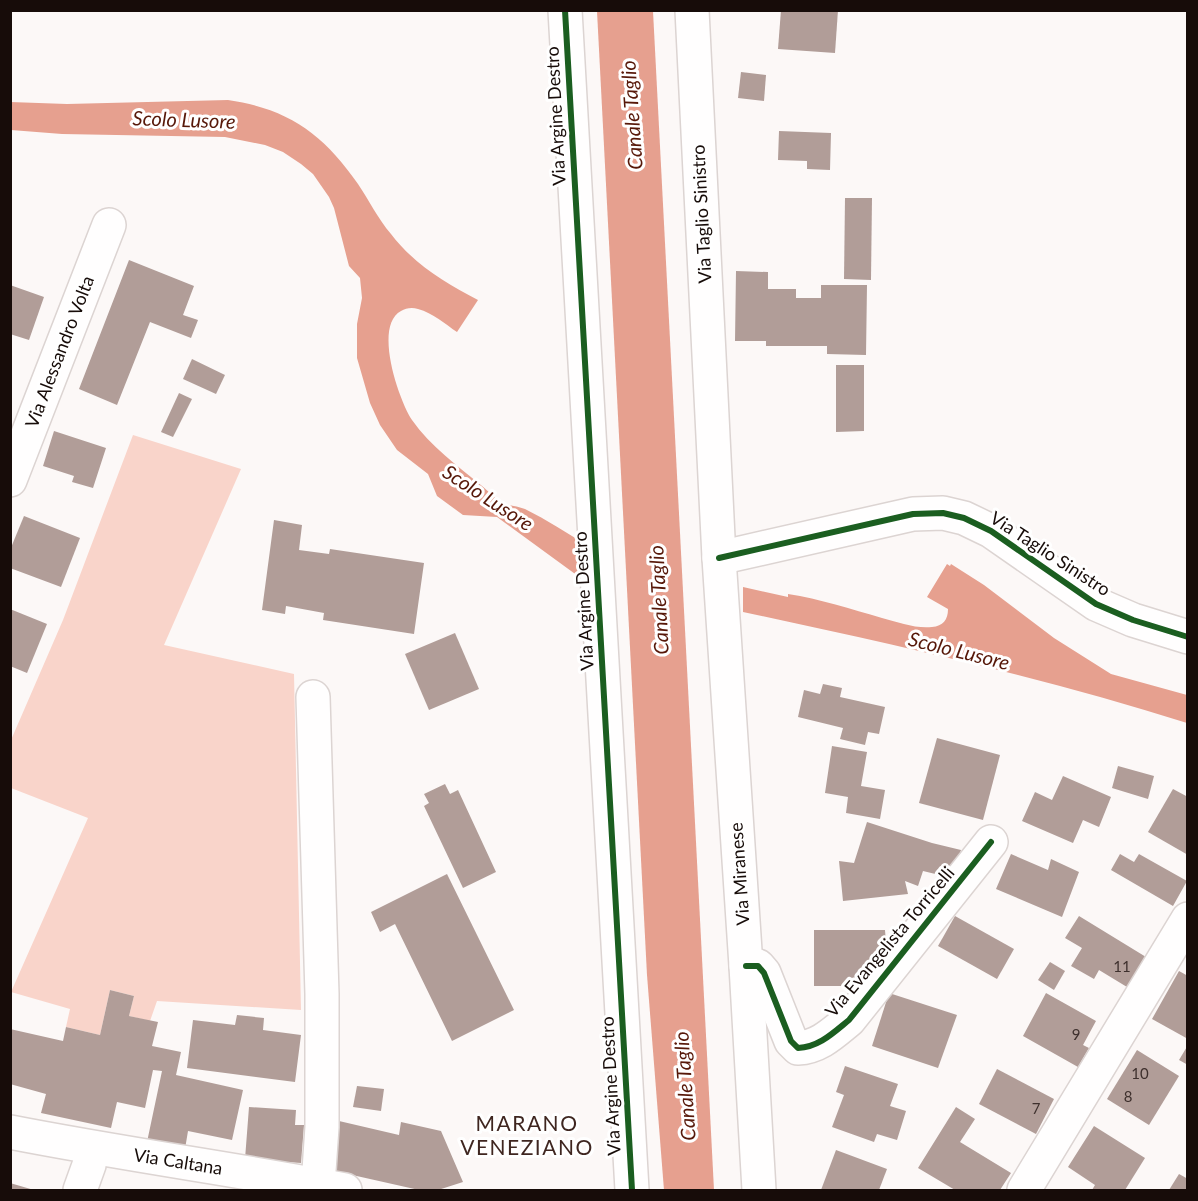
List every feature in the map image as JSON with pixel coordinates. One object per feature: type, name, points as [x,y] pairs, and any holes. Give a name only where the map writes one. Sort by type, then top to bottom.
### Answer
[{"type":"street","name":"Via Argine Destro","points":[[565,10],[632,1191]]},
{"type":"street","name":"Via Taglio Sinistro","points":[[692,10],[719,558],[913,514],[942,513],[964,518],[991,531],[1096,604],[1133,620],[1188,637]]},
{"type":"street","name":"Via Alessandro Volta","points":[[10,480],[109,225]]},
{"type":"street","name":"Via Miranese","points":[[719,558],[759,1191]]},
{"type":"street","points":[[313,698],[322,994],[322,1127],[332,1188]]},
{"type":"street","name":"Via Evangelista Torricelli","points":[[746,966],[758,966],[764,974],[791,1041],[798,1048],[810,1047],[825,1039],[849,1020],[991,842]]},
{"type":"street","points":[[1024,1191],[1188,919]]},
{"type":"street","name":"Via Caltana","points":[[10,1132],[332,1188]]},
{"type":"street","points":[[80,1191],[92,1148]]},
{"type":"shaded area","points":[[133,435],[241,469],[164,645],[294,674],[301,1010],[157,1001],[150,1021],[129,1016],[134,996],[110,990],[100,1035],[66,1027],[70,1009],[11,992],[88,818],[11,788],[11,740],[63,620]]},
{"type":"water","name":"Canale Taglio","points":[[597,11],[653,11],[714,1190],[664,1190],[647,975]]},
{"type":"water","name":"Scolo Lusore","points":[[228,100],[250,104],[287,117],[318,138],[345,166],[400,245],[442,280],[478,300],[457,332],[434,316],[416,308],[401,311],[393,319],[389,332],[391,364],[395,381],[412,420],[445,455],[503,503],[533,513],[588,546],[582,579],[497,517],[463,515],[437,496],[428,474],[397,450],[380,425],[370,403],[357,358],[357,324],[362,298],[360,278],[349,266],[329,197],[313,174],[301,164],[283,152],[265,145],[225,137],[62,134],[11,130],[10,102],[67,104]]},
{"type":"water","name":"Scolo Lusore","points":[[947,564],[950,566],[951,564],[984,585],[1054,638],[1111,674],[1187,695],[1187,723],[1022,676],[743,612],[743,587],[835,604],[913,626],[936,626],[944,622],[948,609],[927,597]]},
{"type":"building","points":[[781,10],[838,10],[835,53],[778,49]]},
{"type":"building","points":[[741,72],[766,75],[764,101],[738,98]]},
{"type":"building","points":[[779,131],[831,133],[830,170],[807,169],[807,161],[778,160]]},
{"type":"building","points":[[845,198],[872,198],[871,280],[844,279]]},
{"type":"building","points":[[129,260],[194,286],[183,315],[198,320],[191,338],[150,322],[117,405],[79,389]]},
{"type":"building","points":[[736,271],[768,272],[768,289],[796,289],[796,298],[821,298],[821,285],[867,285],[866,355],[827,354],[827,346],[766,346],[766,341],[735,341]]},
{"type":"building","points":[[10,285],[44,297],[29,340],[10,334]]},
{"type":"building","points":[[192,359],[225,375],[216,394],[183,379]]},
{"type":"building","points":[[836,365],[864,365],[864,431],[836,432]]},
{"type":"building","points":[[179,393],[192,399],[173,437],[161,432]]},
{"type":"building","points":[[54,431],[106,448],[93,488],[72,482],[74,476],[43,466]]},
{"type":"building","points":[[24,516],[80,538],[61,587],[10,568],[10,550]]},
{"type":"building","points":[[274,520],[302,525],[299,550],[329,554],[330,549],[424,563],[414,634],[323,620],[324,613],[286,606],[285,614],[262,610]]},
{"type":"building","points":[[10,609],[47,624],[27,673],[10,666]]},
{"type":"building","points":[[455,633],[479,689],[429,710],[405,654]]},
{"type":"building","points":[[823,684],[842,688],[840,697],[885,707],[879,734],[868,732],[865,745],[840,739],[843,728],[798,717],[804,690],[820,694]]},
{"type":"building","points":[[937,738],[1000,755],[983,820],[919,803]]},
{"type":"building","points":[[832,746],[867,752],[861,786],[885,790],[880,819],[846,813],[848,797],[825,793]]},
{"type":"building","points":[[1118,766],[1154,776],[1148,799],[1112,788]]},
{"type":"building","points":[[1063,776],[1111,797],[1099,827],[1083,820],[1073,843],[1022,821],[1035,792],[1052,800]]},
{"type":"building","points":[[445,784],[450,794],[458,790],[496,872],[463,888],[424,806],[429,803],[424,794]]},
{"type":"building","points":[[1173,789],[1188,797],[1188,855],[1148,832]]},
{"type":"building","points":[[867,822],[961,850],[952,878],[923,871],[918,886],[905,881],[908,894],[843,901],[839,861],[854,863]]},
{"type":"building","points":[[1011,854],[1048,870],[1051,859],[1079,872],[1062,917],[996,889]]},
{"type":"building","points":[[1120,854],[1134,862],[1139,854],[1187,881],[1173,906],[1111,870]]},
{"type":"building","points":[[447,874],[514,1010],[452,1041],[395,924],[380,932],[371,912]]},
{"type":"building","points":[[955,916],[1014,949],[997,979],[938,946]]},
{"type":"building","points":[[1079,916],[1146,957],[1127,987],[1099,970],[1094,979],[1071,966],[1082,948],[1065,938]]},
{"type":"building","points":[[814,930],[885,930],[887,956],[860,986],[814,986]]},
{"type":"building","points":[[1050,962],[1065,971],[1054,990],[1038,980]]},
{"type":"building","points":[[1179,971],[1188,976],[1188,1039],[1152,1019]]},
{"type":"building","points":[[110,990],[134,996],[129,1016],[158,1022],[152,1046],[181,1052],[176,1075],[243,1090],[232,1140],[188,1131],[185,1149],[147,1142],[162,1071],[153,1070],[145,1108],[117,1102],[111,1128],[41,1113],[46,1094],[10,1084],[10,1029],[63,1041],[66,1027],[100,1035]]},
{"type":"building","points":[[889,993],[957,1015],[938,1068],[872,1046]]},
{"type":"building","points":[[1046,993],[1096,1021],[1083,1045],[1089,1048],[1078,1067],[1023,1036]]},
{"type":"building","points":[[237,1015],[264,1018],[263,1030],[301,1035],[295,1082],[187,1068],[193,1020],[235,1025]]},
{"type":"building","points":[[1188,1045],[1188,1065],[1179,1060]]},
{"type":"building","points":[[1137,1050],[1179,1076],[1149,1125],[1107,1099]]},
{"type":"building","points":[[845,1066],[898,1084],[890,1106],[906,1111],[897,1140],[877,1134],[874,1142],[832,1127],[844,1095],[836,1092]]},
{"type":"building","points":[[997,1069],[1054,1099],[1036,1134],[979,1104]]},
{"type":"building","points":[[357,1086],[384,1089],[381,1111],[353,1107]]},
{"type":"building","points":[[249,1107],[296,1110],[295,1125],[304,1125],[301,1163],[245,1159]]},
{"type":"building","points":[[956,1107],[975,1119],[960,1142],[1011,1173],[1000,1190],[955,1190],[918,1168]]},
{"type":"building","points":[[339,1121],[399,1135],[401,1122],[441,1131],[463,1182],[438,1190],[419,1190],[330,1170]]},
{"type":"building","points":[[1094,1126],[1145,1158],[1125,1190],[1092,1190],[1095,1185],[1068,1167]]},
{"type":"building","points":[[836,1150],[887,1169],[879,1190],[821,1190]]},
{"type":"building","points":[[1179,1174],[1188,1179],[1188,1190],[1169,1190]]},
{"type":"building","points":[[10,1183],[34,1190],[10,1190]]},
{"type":"cycle path","points":[[565,10],[632,1190]]},
{"type":"cycle path","points":[[719,558],[913,514],[943,513],[964,518],[991,531],[1096,604],[1133,620],[1188,637]]},
{"type":"cycle path","points":[[746,966],[758,966],[764,973],[791,1041],[798,1048],[819,1042],[849,1020],[991,842]]},
{"type":"district","name":"MARANO VENEZIANO","points":[[527,1136]]}]
